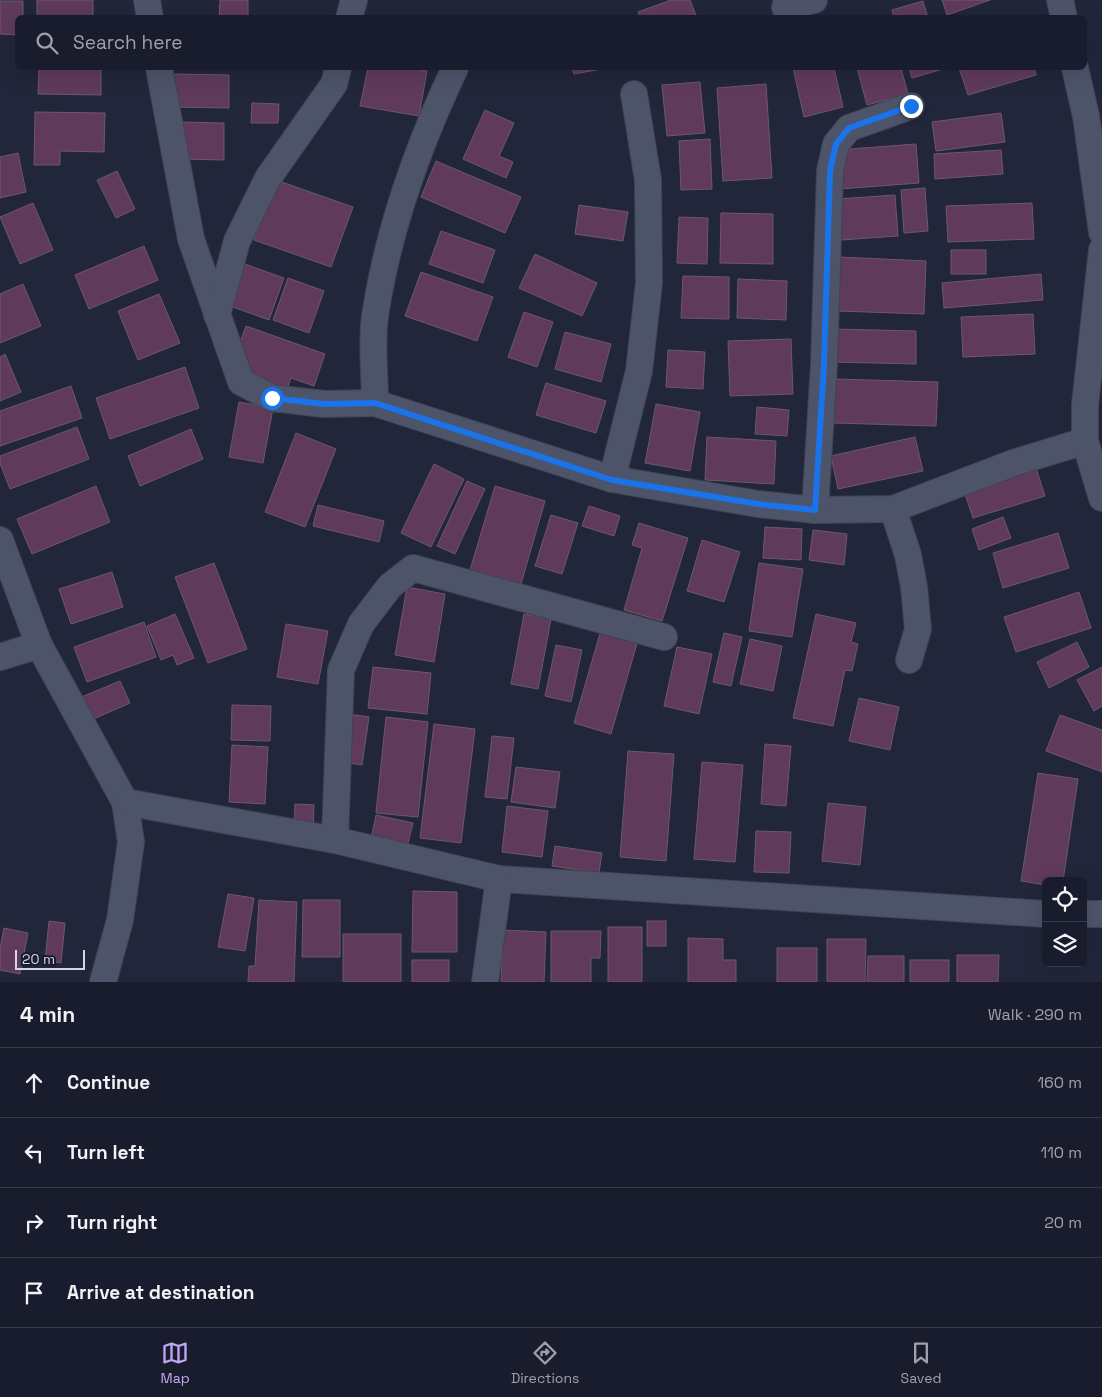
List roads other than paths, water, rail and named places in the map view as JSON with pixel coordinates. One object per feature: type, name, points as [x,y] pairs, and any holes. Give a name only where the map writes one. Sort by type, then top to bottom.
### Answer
[{"type":"street","points":[[147,0],[150,15]]},
{"type":"street","points":[[350,15],[354,0]]},
{"type":"street","points":[[785,7],[814,0]]},
{"type":"street","points":[[1060,0],[1063,15]]},
{"type":"street","points":[[159,70],[190,239],[241,382],[272,398],[324,404],[375,403],[612,480],[758,504],[815,510],[893,509],[1013,463],[1085,441]]},
{"type":"street","points":[[218,315],[237,241],[268,178],[334,84],[338,70]]},
{"type":"street","points":[[375,403],[375,317],[395,222],[420,147],[454,70]]},
{"type":"street","points":[[1075,70],[1086,116],[1102,232]]},
{"type":"street","points":[[612,480],[639,371],[649,283],[648,180],[634,94]]},
{"type":"street","points":[[815,510],[824,364],[830,171],[836,144],[849,128],[911,106]]},
{"type":"street","points":[[1102,250],[1085,405],[1085,441],[1102,498]]},
{"type":"street","points":[[893,509],[908,555],[914,587],[918,629],[909,660]]},
{"type":"street","points":[[0,540],[39,644],[125,802],[132,842],[120,920],[103,982]]},
{"type":"street","points":[[335,840],[342,670],[361,624],[390,586],[414,568],[664,637]]},
{"type":"street","points":[[0,657],[39,644]]},
{"type":"street","points":[[125,802],[335,840],[499,879],[1042,914]]},
{"type":"street","points":[[484,982],[499,879]]},
{"type":"street","points":[[1087,914],[1102,914]]}]
